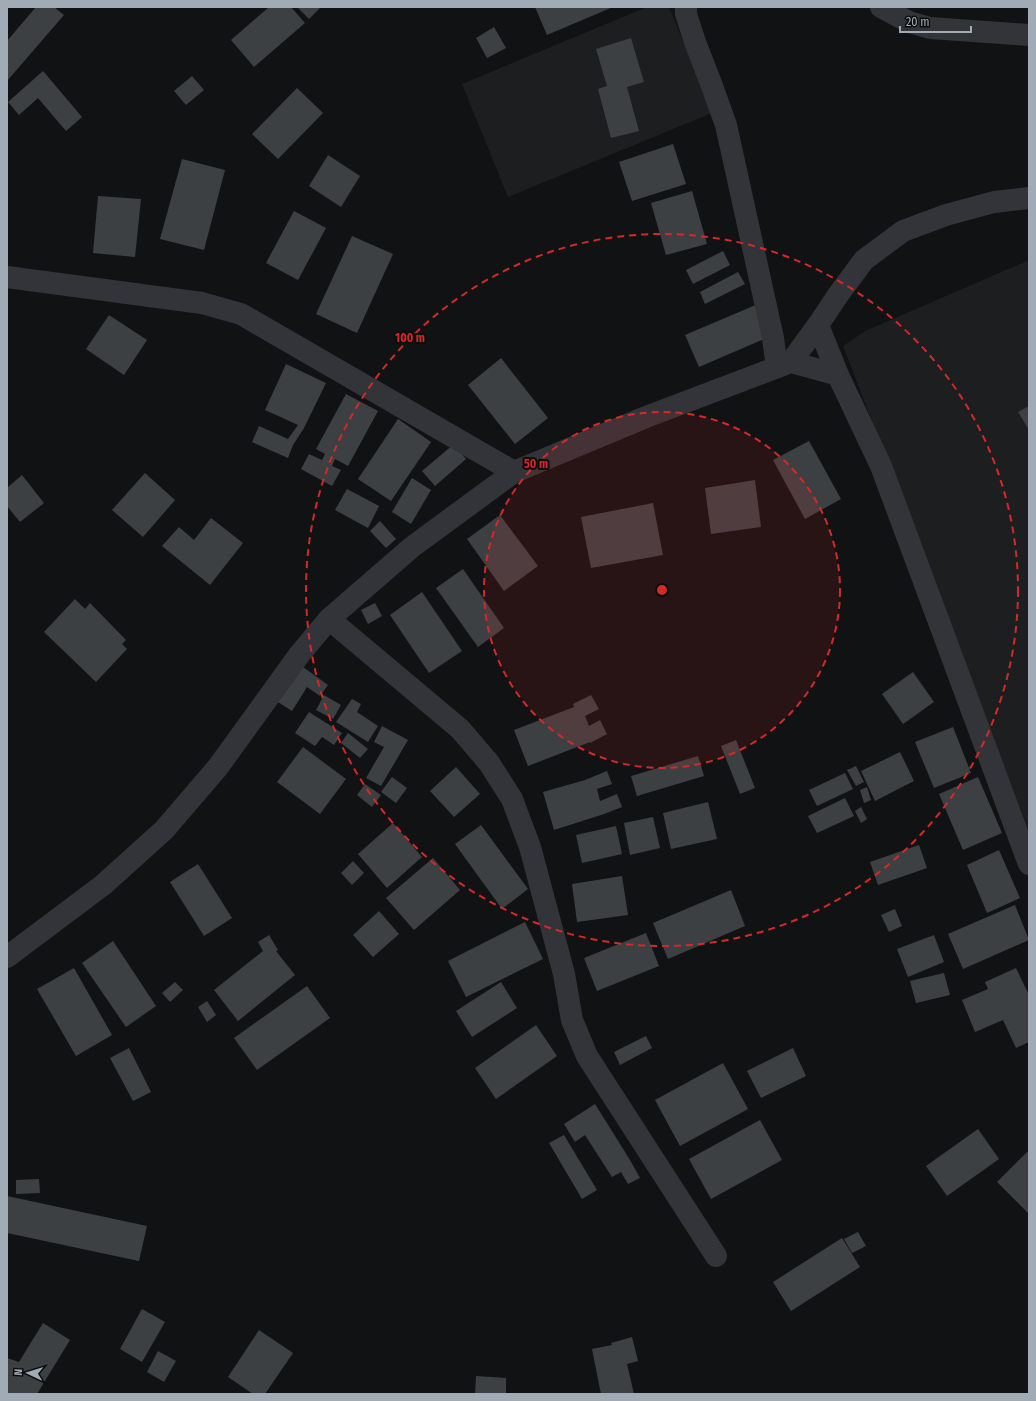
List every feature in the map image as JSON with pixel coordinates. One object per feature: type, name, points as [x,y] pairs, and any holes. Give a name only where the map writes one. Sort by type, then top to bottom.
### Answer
[{"type":"street","points":[[686,7],[686,14],[695,42],[726,125],[773,338],[784,365]]},
{"type":"street","points":[[881,7],[909,22],[930,28],[1029,35]]},
{"type":"street","points":[[7,957],[103,884],[164,830],[218,767],[299,655],[329,618],[412,547],[514,472],[646,417],[784,365],[818,325],[864,260],[903,231],[946,215],[994,202],[1029,198]]},
{"type":"street","points":[[7,276],[202,303],[241,314],[514,472]]},
{"type":"street","points":[[818,325],[838,375],[881,466],[1029,864]]},
{"type":"street","points":[[784,365],[838,375]]},
{"type":"street","points":[[329,618],[460,729],[489,763],[512,799],[530,847],[564,974],[572,1020],[587,1056],[716,1256]]},
{"type":"shaded area","points":[[647,7],[669,7],[712,113],[508,197],[462,84]]},
{"type":"shaded area","points":[[1029,260],[1029,831],[843,346],[865,331]]},
{"type":"building","points":[[36,7],[54,7],[64,15],[7,81],[7,41]]},
{"type":"building","points":[[269,7],[291,7],[305,23],[254,67],[231,40]]},
{"type":"building","points":[[297,7],[321,7],[309,19]]},
{"type":"building","points":[[535,7],[613,7],[547,35]]},
{"type":"building","points":[[494,27],[506,48],[487,58],[476,38]]},
{"type":"building","points":[[631,38],[644,82],[627,87],[639,131],[611,138],[598,89],[607,86],[596,49]]},
{"type":"building","points":[[43,71],[82,117],[66,131],[38,98],[19,115],[8,102]]},
{"type":"building","points":[[192,76],[204,90],[186,105],[174,91]]},
{"type":"building","points":[[297,88],[323,113],[278,159],[252,134]]},
{"type":"building","points":[[673,144],[686,184],[632,201],[619,162]]},
{"type":"building","points":[[328,155],[360,176],[341,207],[309,186]]},
{"type":"building","points":[[182,159],[225,170],[204,250],[160,239]]},
{"type":"building","points":[[692,191],[707,244],[666,255],[651,203]]},
{"type":"building","points":[[98,196],[141,199],[135,257],[93,253]]},
{"type":"building","points":[[294,211],[326,228],[298,280],[266,263]]},
{"type":"building","points":[[352,236],[393,254],[357,333],[316,314]]},
{"type":"building","points":[[723,251],[730,265],[693,284],[686,270]]},
{"type":"building","points":[[738,272],[745,284],[705,304],[700,292]]},
{"type":"building","points":[[758,304],[771,336],[699,367],[685,335]]},
{"type":"building","points":[[109,315],[147,340],[124,375],[86,349]]},
{"type":"building","points":[[501,358],[548,418],[515,444],[468,385]]},
{"type":"building","points":[[286,364],[326,383],[304,428],[293,445],[288,458],[252,442],[259,426],[288,439],[298,425],[265,410]]},
{"type":"building","points":[[346,394],[378,411],[348,466],[335,459],[332,466],[341,470],[332,486],[301,469],[309,454],[322,460],[325,454],[316,449]]},
{"type":"building","points":[[1029,406],[1029,430],[1018,412]]},
{"type":"building","points":[[398,419],[431,442],[391,501],[358,479]]},
{"type":"building","points":[[809,441],[841,499],[805,519],[773,460]]},
{"type":"building","points":[[454,444],[466,459],[435,486],[422,471]]},
{"type":"building","points":[[145,473],[175,500],[143,537],[112,510]]},
{"type":"building","points":[[22,475],[44,503],[20,522],[7,506],[7,488]]},
{"type":"building","points":[[412,478],[431,490],[411,524],[392,512]]},
{"type":"building","points":[[755,480],[761,527],[711,534],[705,488]]},
{"type":"building","points":[[347,489],[379,506],[368,528],[335,510]]},
{"type":"building","points":[[653,503],[663,555],[591,568],[581,517]]},
{"type":"building","points":[[500,515],[538,566],[504,591],[467,539]]},
{"type":"building","points":[[211,518],[243,543],[210,585],[162,546],[179,527],[194,540]]},
{"type":"building","points":[[380,521],[396,539],[386,548],[370,531]]},
{"type":"building","points":[[463,569],[504,628],[478,647],[436,588]]},
{"type":"building","points":[[422,592],[462,651],[429,673],[390,615]]},
{"type":"building","points":[[75,599],[85,609],[90,603],[126,640],[122,644],[127,649],[96,682],[44,632]]},
{"type":"building","points":[[375,603],[382,616],[368,624],[361,610]]},
{"type":"building","points":[[303,667],[328,685],[320,696],[307,687],[292,711],[278,702]]},
{"type":"building","points":[[913,672],[934,702],[903,724],[882,694]]},
{"type":"building","points":[[324,695],[341,705],[333,719],[316,710]]},
{"type":"building","points":[[591,695],[599,709],[585,716],[589,726],[600,720],[607,734],[590,743],[528,766],[514,730],[574,707],[573,704]]},
{"type":"building","points":[[352,699],[361,704],[357,712],[378,726],[368,742],[336,722]]},
{"type":"building","points":[[309,712],[342,733],[334,745],[322,737],[315,746],[295,733]]},
{"type":"building","points":[[382,726],[408,740],[381,786],[366,778],[384,747],[374,742]]},
{"type":"building","points":[[953,727],[971,773],[934,788],[915,742]]},
{"type":"building","points":[[348,733],[368,749],[360,758],[341,743]]},
{"type":"building","points":[[736,740],[755,788],[740,794],[721,746]]},
{"type":"building","points":[[303,747],[346,779],[320,814],[277,782]]},
{"type":"building","points":[[900,752],[914,781],[875,801],[861,771]]},
{"type":"building","points":[[698,756],[704,776],[637,796],[631,776]]},
{"type":"building","points":[[856,766],[864,782],[856,786],[847,770]]},
{"type":"building","points":[[456,767],[480,794],[454,817],[430,791]]},
{"type":"building","points":[[607,771],[612,784],[597,789],[600,801],[617,794],[622,807],[554,830],[543,792],[585,780]]},
{"type":"building","points":[[845,773],[853,789],[817,806],[809,790]]},
{"type":"building","points":[[392,777],[407,788],[396,803],[381,792]]},
{"type":"building","points":[[978,777],[1002,833],[963,850],[939,794]]},
{"type":"building","points":[[365,784],[381,795],[372,807],[357,795]]},
{"type":"building","points":[[867,787],[871,800],[864,803],[860,790]]},
{"type":"building","points":[[845,798],[854,816],[817,833],[808,816]]},
{"type":"building","points":[[708,802],[717,839],[671,849],[663,813]]},
{"type":"building","points":[[861,807],[867,819],[861,823],[855,811]]},
{"type":"building","points":[[653,817],[660,848],[630,855],[624,823]]},
{"type":"building","points":[[393,823],[422,857],[387,888],[358,854]]},
{"type":"building","points":[[481,825],[528,889],[502,909],[455,844]]},
{"type":"building","points":[[616,826],[622,854],[582,863],[576,835]]},
{"type":"building","points":[[919,845],[927,868],[878,885],[870,862]]},
{"type":"building","points":[[999,850],[1020,898],[987,913],[967,865]]},
{"type":"building","points":[[433,858],[460,890],[414,930],[386,898]]},
{"type":"building","points":[[353,861],[364,873],[352,885],[341,873]]},
{"type":"building","points":[[198,864],[232,918],[204,936],[170,882]]},
{"type":"building","points":[[622,876],[628,915],[577,922],[572,884]]},
{"type":"building","points":[[731,890],[745,926],[668,959],[653,923]]},
{"type":"building","points":[[1015,905],[1029,940],[963,969],[948,934]]},
{"type":"building","points":[[895,909],[902,926],[889,932],[881,915]]},
{"type":"building","points":[[379,911],[399,934],[373,957],[353,935]]},
{"type":"building","points":[[525,922],[543,959],[466,997],[448,961]]},
{"type":"building","points":[[646,933],[659,966],[597,991],[584,958]]},
{"type":"building","points":[[269,935],[278,950],[276,951],[295,975],[238,1021],[214,990],[263,951],[258,942]]},
{"type":"building","points":[[934,935],[944,962],[908,977],[897,949]]},
{"type":"building","points":[[113,941],[156,1006],[126,1027],[82,963]]},
{"type":"building","points":[[74,968],[112,1035],[76,1056],[37,989]]},
{"type":"building","points":[[1016,968],[1029,995],[1029,1042],[1016,1048],[1003,1020],[975,1032],[962,1000],[988,989],[985,982]]},
{"type":"building","points":[[944,973],[950,995],[916,1003],[910,981]]},
{"type":"building","points":[[175,982],[183,990],[170,1002],[162,993]]},
{"type":"building","points":[[501,982],[517,1008],[472,1037],[456,1011]]},
{"type":"building","points":[[307,986],[330,1018],[257,1070],[234,1038]]},
{"type":"building","points":[[207,1001],[216,1015],[207,1022],[198,1007]]},
{"type":"building","points":[[536,1025],[557,1056],[496,1099],[475,1068]]},
{"type":"building","points":[[646,1036],[652,1048],[620,1065],[614,1052]]},
{"type":"building","points":[[129,1048],[151,1092],[133,1101],[110,1058]]},
{"type":"building","points":[[793,1048],[806,1076],[761,1098],[747,1071]]},
{"type":"building","points":[[723,1063],[748,1109],[680,1146],[655,1100]]},
{"type":"building","points":[[595,1104],[640,1178],[628,1184],[621,1172],[612,1177],[585,1135],[575,1142],[564,1124]]},
{"type":"building","points":[[760,1120],[782,1160],[711,1199],[689,1159]]},
{"type":"building","points":[[978,1129],[999,1159],[947,1196],[926,1166]]},
{"type":"building","points":[[564,1135],[597,1190],[582,1199],[549,1143]]},
{"type":"building","points":[[1027,1152],[1029,1153],[1029,1214],[997,1182]]},
{"type":"building","points":[[39,1179],[40,1193],[16,1194],[16,1180]]},
{"type":"building","points":[[7,1196],[147,1226],[139,1261],[7,1233]]},
{"type":"building","points":[[858,1232],[866,1246],[852,1253],[844,1239]]},
{"type":"building","points":[[842,1238],[860,1267],[791,1311],[773,1282]]},
{"type":"building","points":[[142,1309],[165,1322],[142,1362],[120,1349]]},
{"type":"building","points":[[43,1323],[70,1340],[37,1394],[7,1394],[7,1358],[19,1362]]},
{"type":"building","points":[[259,1330],[293,1353],[265,1394],[253,1394],[228,1377]]},
{"type":"building","points":[[632,1337],[638,1361],[627,1364],[634,1394],[601,1394],[592,1349],[612,1345],[611,1343]]},
{"type":"building","points":[[158,1351],[176,1361],[164,1382],[147,1372]]},
{"type":"building","points":[[476,1376],[506,1378],[506,1394],[475,1394]]}]
